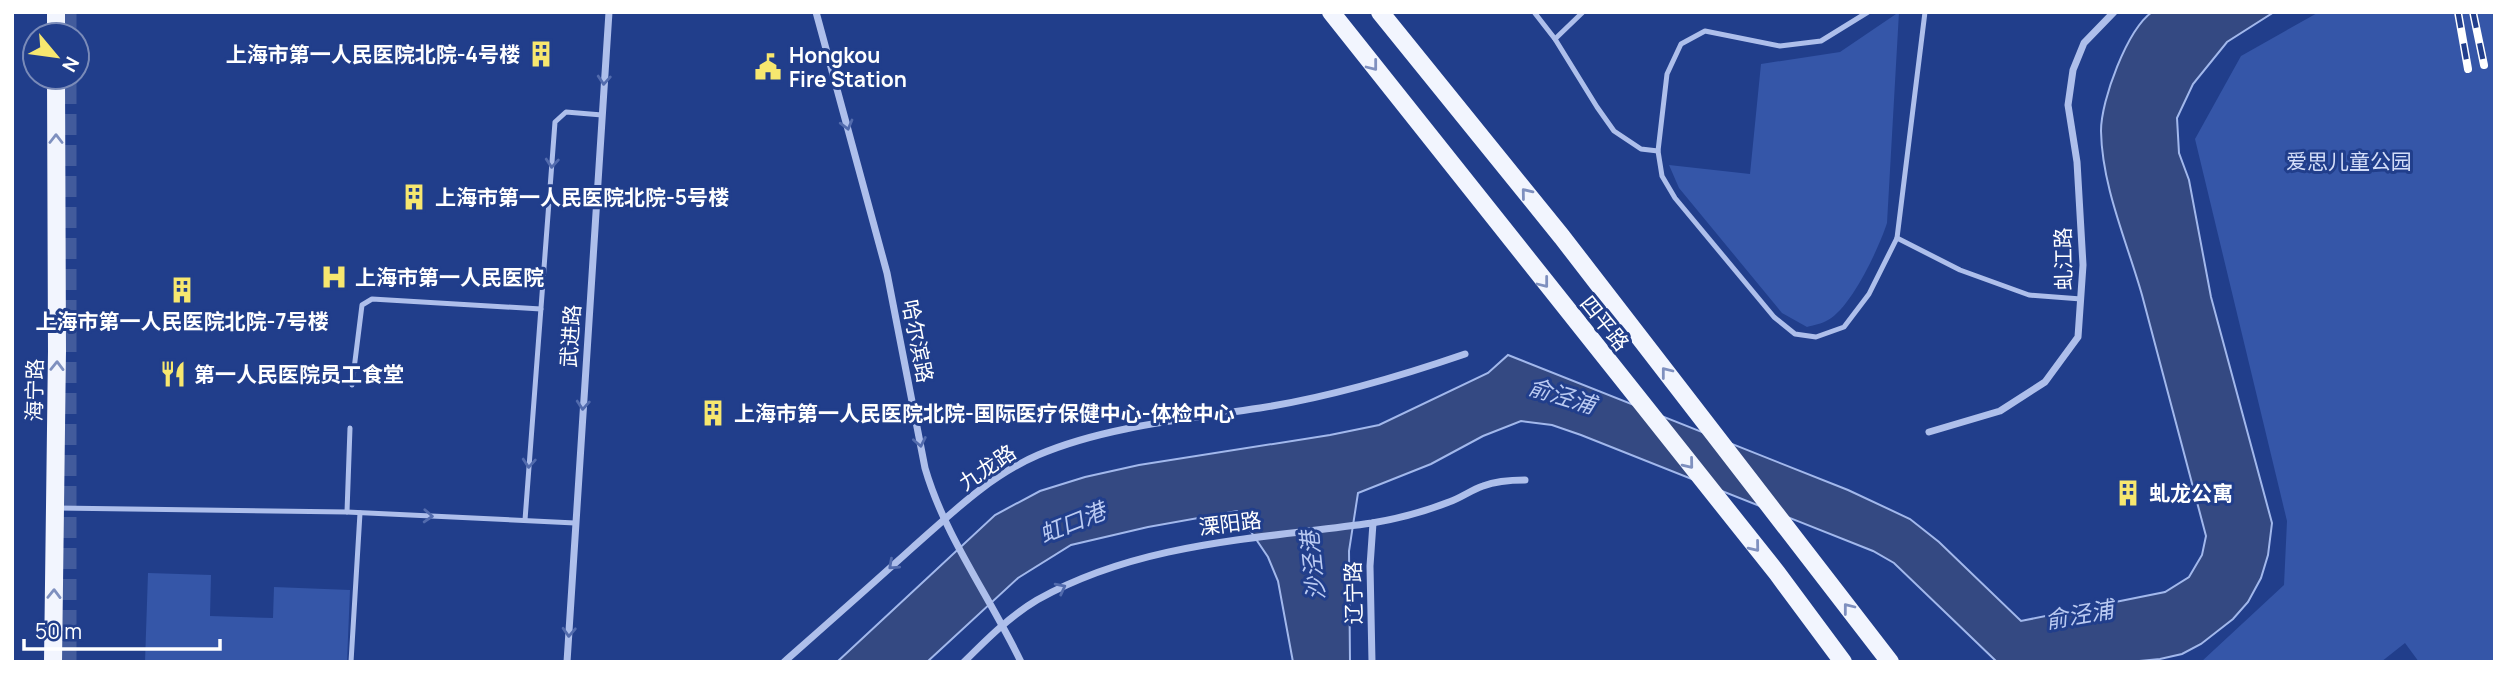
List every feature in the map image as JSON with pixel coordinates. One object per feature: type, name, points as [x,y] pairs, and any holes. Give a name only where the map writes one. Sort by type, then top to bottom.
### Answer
[{"type":"main road","name":"四平路","points":[[1331,12],[1713,493],[1843,662]]},
{"type":"main road","name":"四平路","points":[[1380,12],[1553,227],[1889,662]]},
{"type":"main road","name":"海宁路","points":[[53,662],[57,351],[56,91]]},
{"type":"street","name":"武进路","points":[[568,662],[609,12]]},
{"type":"street","name":"哈尔滨路","points":[[816,12],[887,273],[925,468],[933,495],[1021,662]]},
{"type":"street","name":"虬江路","points":[[1929,432],[2000,411],[2045,382],[2078,337],[2083,265],[2077,162],[2068,105],[2073,70],[2084,43],[2114,12]]},
{"type":"street","name":"九龙路","points":[[784,662],[993,479],[1038,455],[1076,441],[1188,418],[1324,396],[1394,379],[1465,354]]},
{"type":"street","name":"溧阳路","points":[[964,662],[1003,625],[1035,601],[1079,579],[1131,560],[1187,546],[1373,523],[1427,510],[1492,484],[1525,480]]},
{"type":"street","name":"辽宁路","points":[[1373,523],[1370,542],[1373,662]]},
{"type":"lane","points":[[1534,12],[1555,38],[1597,107],[1615,131],[1642,149],[1658,151]]},
{"type":"lane","points":[[1555,38],[1583,12]]},
{"type":"lane","points":[[1868,12],[1821,41],[1780,46],[1705,32],[1681,44],[1667,74],[1658,151],[1662,176],[1675,198],[1774,317],[1796,334],[1816,337],[1844,327],[1869,293],[1897,238],[1925,12]]},
{"type":"lane","points":[[525,520],[555,122],[566,112],[602,115]]},
{"type":"lane","points":[[1897,238],[1960,270],[2029,295],[2081,299]]},
{"type":"lane","points":[[352,385],[362,305],[372,299],[541,309]]},
{"type":"lane","points":[[347,512],[350,428]]},
{"type":"lane","points":[[55,508],[347,512],[575,523]]},
{"type":"lane","points":[[351,662],[360,513]]},
{"type":"green space","points":[[1899,12],[1887,223],[1871,262],[1846,303],[1828,320],[1807,327],[1782,313],[1679,188],[1669,165],[1750,174],[1761,64],[1840,52]]},
{"type":"green space","name":"爱思儿童公园","points":[[2319,12],[2495,12],[2495,662],[2419,662],[2405,643],[2381,662],[2201,662],[2284,585],[2287,521],[2195,139],[2241,56]]},
{"type":"green space","points":[[148,573],[211,575],[210,616],[273,618],[274,587],[350,590],[347,662],[145,662]]},
{"type":"water","points":[[2152,12],[2274,12],[2227,42],[2193,84],[2177,118],[2179,153],[2189,180],[2211,297],[2272,523],[2268,555],[2261,578],[2248,602],[2233,619],[2201,644],[2182,654],[2129,662],[1997,662],[1894,563],[1873,551],[1581,435],[1552,425],[1521,421],[1483,436],[1431,464],[1358,493],[1349,551],[1350,662],[1293,662],[1278,581],[1268,557],[1237,511],[1148,527],[1071,545],[1018,578],[927,662],[837,662],[995,515],[1040,491],[1085,477],[1139,465],[1379,425],[1488,373],[1508,355],[1848,490],[1910,519],[1939,542],[2021,621],[2165,592],[2189,577],[2202,555],[2206,536],[2142,295],[2110,194],[2101,131],[2105,102],[2117,67],[2133,34]]},
{"type":"tunnel","points":[[66,12],[66,21]]},
{"type":"tunnel","points":[[66,91],[66,662]]},
{"type":"railway","points":[[2458,12],[2468,69]]},
{"type":"railway","points":[[2473,12],[2484,65]]},
{"type":"place","name":"上海市第一人民医院北院-4号楼","points":[[541,54]]},
{"type":"place","name":"Hongkou Fire Station","points":[[768,67]]},
{"type":"place","name":"上海市第一人民医院北院-5号楼","points":[[414,197]]},
{"type":"place","name":"上海市第一人民医院","points":[[334,277]]},
{"type":"place","name":"上海市第一人民医院北院-7号楼","points":[[182,290]]},
{"type":"place","name":"第一人民医院员工食堂","points":[[173,374]]},
{"type":"place","name":"上海市第一人民医院北院-国际医疗保健中心-体检中心","points":[[713,413]]},
{"type":"place","name":"虬龙公寓","points":[[2128,493]]},
{"type":"water label","name":"俞泾浦","points":[[1562,395]]},
{"type":"water label","name":"虹口港","points":[[1072,522]]},
{"type":"water label","name":"沙泾港","points":[[1312,566]]},
{"type":"water label","name":"俞泾浦","points":[[2079,614]]}]
